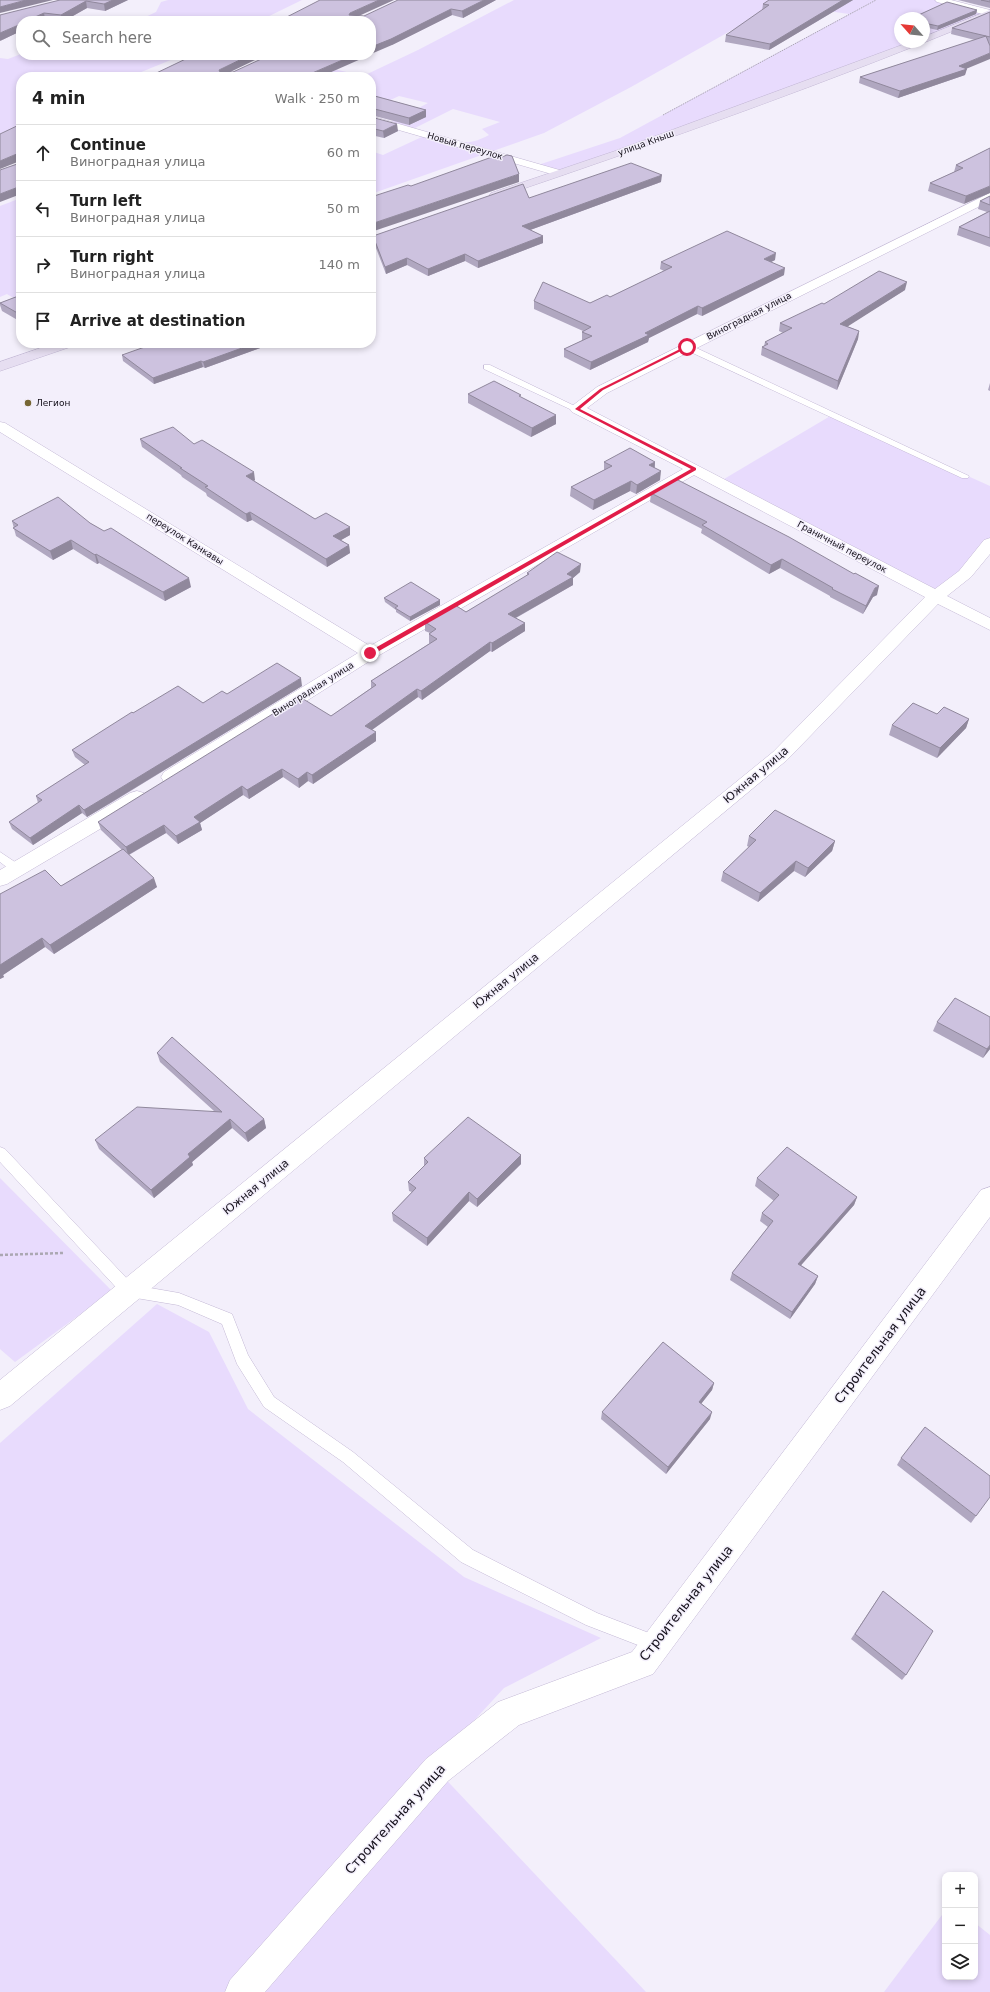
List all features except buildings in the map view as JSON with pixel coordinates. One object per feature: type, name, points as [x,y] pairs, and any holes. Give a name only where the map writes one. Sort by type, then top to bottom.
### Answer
[{"type":"street","points":[[940,0],[990,13]]},
{"type":"street","points":[[930,38],[990,13]]},
{"type":"street","name":"улица Кныш","points":[[483,199],[626,150],[903,48]]},
{"type":"street","name":"Новый переулок","points":[[376,120],[559,173]]},
{"type":"street","name":"Виноградная улица","points":[[577,409],[602,390],[990,196]]},
{"type":"street","points":[[0,367],[54,348]]},
{"type":"street","points":[[577,409],[694,469]]},
{"type":"street","name":"переулок Канкавы","points":[[0,426],[370,653]]},
{"type":"street","name":"Виноградная улица","points":[[0,878],[157,786],[370,653],[694,469]]},
{"type":"street","name":"Граничный переулок","points":[[694,469],[990,625]]},
{"type":"street","name":"Южная улица","points":[[0,1397],[780,756],[936,597],[965,574],[990,542]]},
{"type":"street","name":"Строительная улица","points":[[242,1992],[437,1770],[509,1713],[642,1663],[990,1198]]},
{"type":"lane","points":[[687,347],[965,476]]},
{"type":"lane","points":[[487,367],[577,409]]},
{"type":"lane","points":[[0,856],[17,869]]},
{"type":"lane","points":[[0,1153],[130,1291],[179,1299],[227,1319],[242,1359],[269,1402],[348,1457],[467,1556],[592,1619],[656,1644]]},
{"type":"path","points":[[661,116],[876,0]]},
{"type":"path","points":[[0,1255],[94,1253]]},
{"type":"shaded area","points":[[168,0],[302,0],[269,16],[148,16],[156,12],[161,2]]},
{"type":"shaded area","points":[[514,0],[940,0],[990,13],[930,38],[930,12],[894,12],[894,48],[903,48],[559,173],[535,166],[620,138],[849,14],[778,4],[631,87],[544,133],[376,192],[376,153],[383,155],[426,135],[451,142],[465,143],[489,135],[482,129],[500,122],[453,109],[411,130],[388,124],[428,103],[399,96],[384,103],[376,101],[376,72],[371,72],[418,50]]},
{"type":"shaded area","points":[[16,56],[16,60],[171,60],[141,72],[16,72],[16,126],[0,134],[0,58],[8,59]]},
{"type":"shaded area","points":[[334,69],[346,72],[327,72]]},
{"type":"shaded area","points":[[16,200],[16,300],[7,294],[0,297],[0,206]]},
{"type":"shaded area","points":[[832,415],[990,486],[990,543],[935,597],[719,482]]},
{"type":"shaded area","points":[[0,1178],[112,1291],[15,1362],[0,1349]]},
{"type":"shaded area","points":[[157,1304],[209,1332],[248,1409],[464,1577],[601,1638],[504,1688],[224,1992],[0,1992],[0,1443]]},
{"type":"shaded area","points":[[437,1770],[646,1992],[242,1992]]},
{"type":"shaded area","points":[[942,1915],[942,1980],[978,1980],[978,1925],[990,1935],[990,1992],[884,1992]]},
{"type":"place","name":"Легион","points":[[28,403]]},
{"type":"route","points":[[370,653],[694,469],[577,409],[602,390],[687,347]]}]
